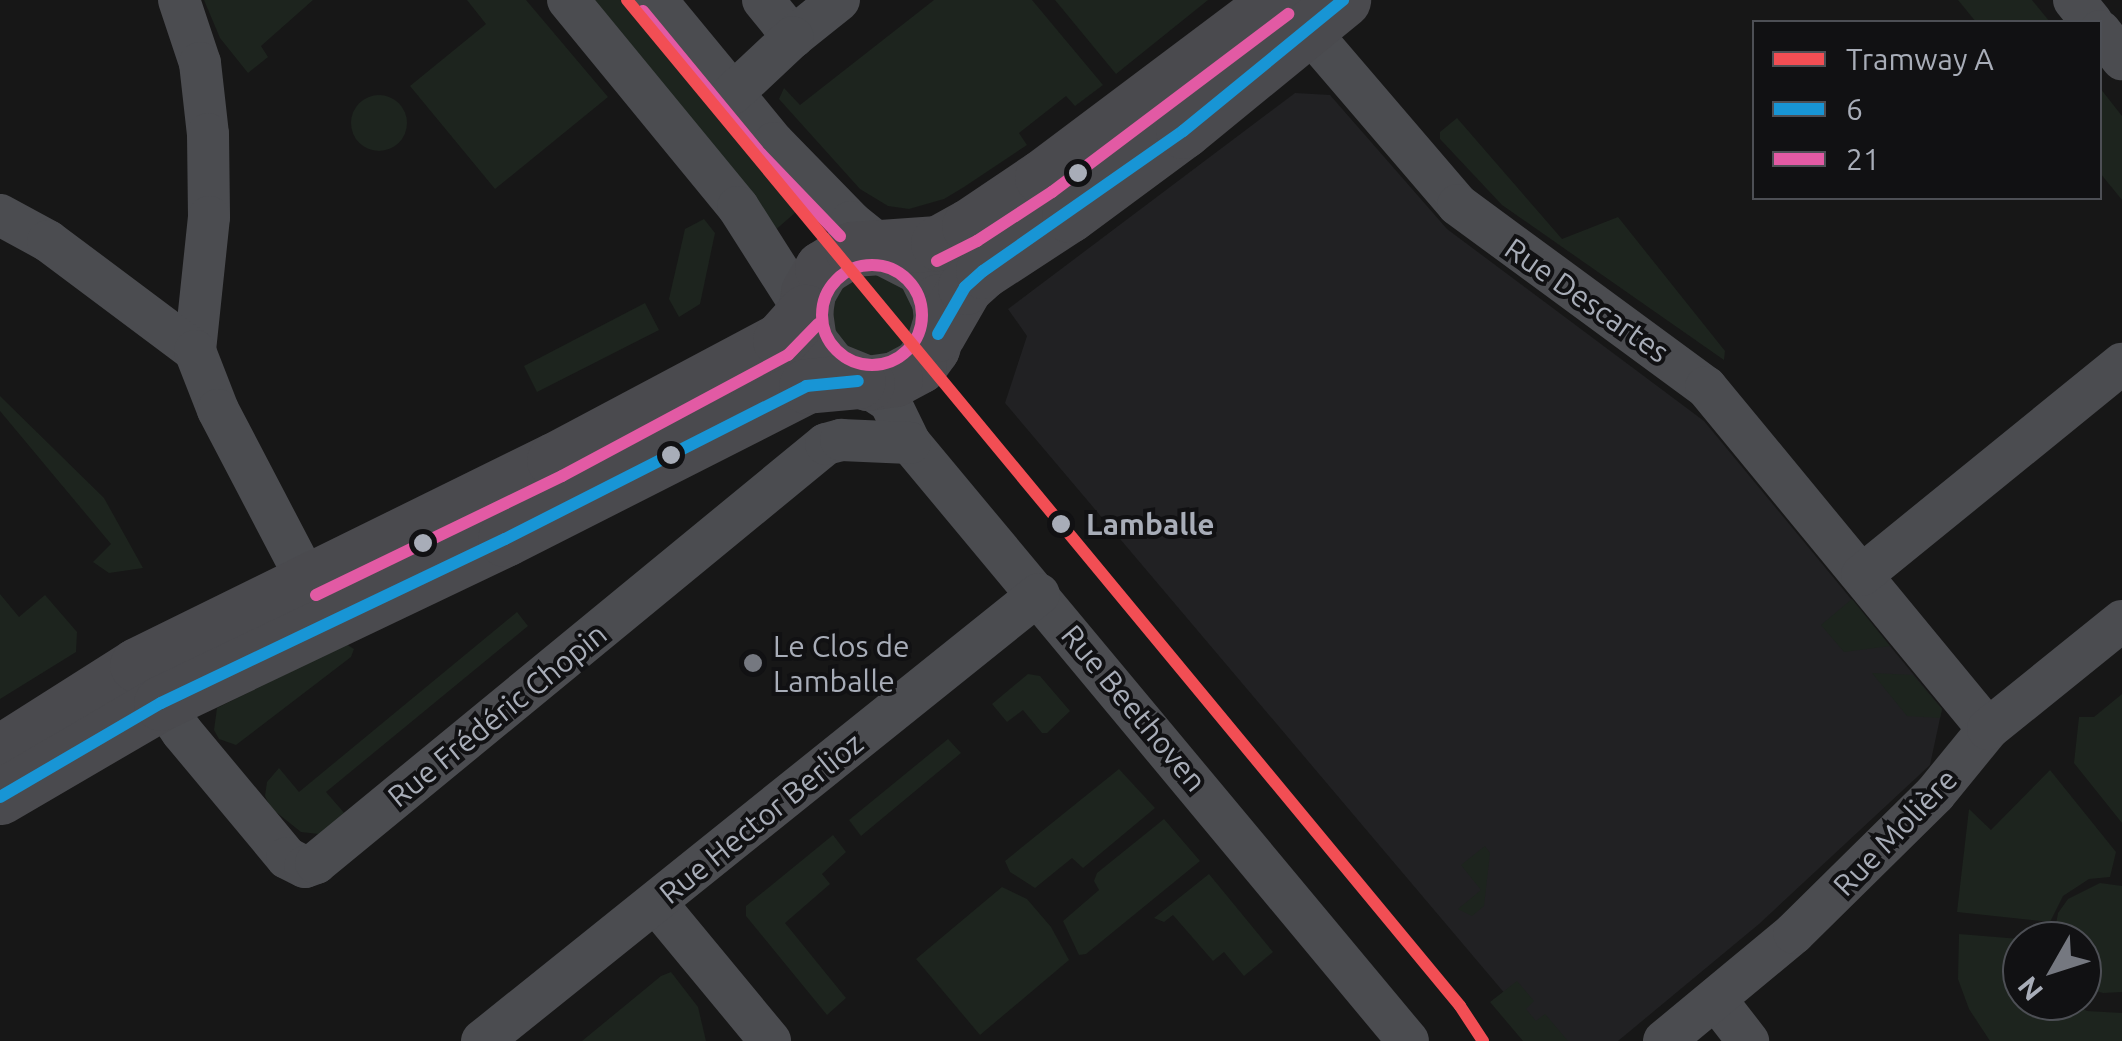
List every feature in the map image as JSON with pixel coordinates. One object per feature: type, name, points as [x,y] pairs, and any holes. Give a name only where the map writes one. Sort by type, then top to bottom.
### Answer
[{"type":"street","points":[[178,0],[200,63],[208,134],[209,217],[195,352],[218,410],[318,599]]},
{"type":"street","points":[[568,0],[738,207],[804,312]]},
{"type":"street","points":[[656,0],[732,94],[851,222],[882,247],[912,259],[931,280],[939,301],[938,334]]},
{"type":"street","points":[[764,0],[793,37]]},
{"type":"street","points":[[732,94],[839,0]]},
{"type":"street","points":[[2074,0],[2090,20]]},
{"type":"street","points":[[318,599],[506,539],[806,386],[883,383],[908,374],[924,360],[965,287],[1169,141],[1302,8]]},
{"type":"street","points":[[858,381],[830,368],[816,352],[806,328],[808,292],[822,268],[852,249],[938,243],[1302,8]]},
{"type":"street","name":"Rue Descartes","points":[[1302,8],[1458,205],[1706,386],[1988,729]]},
{"type":"street","points":[[2102,34],[2122,59]]},
{"type":"street","points":[[0,215],[48,241],[195,352]]},
{"type":"street","points":[[0,752],[149,684],[318,599],[554,460],[780,340],[804,312]]},
{"type":"street","points":[[1862,575],[2122,364]]},
{"type":"street","name":"Rue Beethoven","points":[[858,381],[890,402],[910,443],[1408,1041]]},
{"type":"street","name":"Rue Frédéric Chopin","points":[[149,684],[287,858],[305,866],[316,863],[826,444],[841,440],[910,443]]},
{"type":"street","name":"Rue Hector Berlioz","points":[[482,1041],[1039,594]]},
{"type":"street","name":"Rue Molière","points":[[1664,1041],[1717,1001],[1891,840],[1970,756],[1988,729],[2122,621]]},
{"type":"street","points":[[0,797],[149,684]]},
{"type":"street","points":[[656,902],[770,1041]]},
{"type":"street","points":[[1717,1001],[1748,1041]]},
{"type":"shaded area","points":[[204,0],[313,0],[261,46],[268,57],[248,73],[220,38]]},
{"type":"shaded area","points":[[467,0],[526,0],[608,97],[495,189],[410,86],[486,24]]},
{"type":"shaded area","points":[[591,0],[636,0],[811,199],[773,232]]},
{"type":"shaded area","points":[[934,0],[1032,0],[1103,85],[1075,106],[1066,96],[1019,133],[1027,145],[944,199],[909,209],[888,206],[860,189],[779,99],[784,88],[800,105]]},
{"type":"shaded area","points":[[1055,0],[1208,0],[1116,74]]},
{"type":"shaded area","points":[[1958,0],[2032,0],[2048,20],[1974,20]]},
{"type":"shaded area","points":[[2102,91],[2122,116],[2122,200],[2102,175]]},
{"type":"shaded area","points":[[1295,93],[1330,95],[1447,229],[1704,421],[1942,709],[1930,765],[1759,924],[1618,1041],[1545,1041],[1005,403],[1027,336],[1008,309]]},
{"type":"shaded area","points":[[379,95],[399,103],[407,123],[399,143],[379,151],[359,143],[351,123],[359,103]]},
{"type":"shaded area","points":[[1457,118],[1562,239],[1618,217],[1725,351],[1724,360],[1502,205],[1440,139],[1440,132]]},
{"type":"shaded area","points":[[704,219],[715,233],[700,304],[679,317],[669,299],[685,229]]},
{"type":"shaded area","points":[[868,266],[910,284],[919,328],[886,361],[840,350],[825,306],[830,291]]},
{"type":"shaded area","points":[[645,303],[659,330],[537,392],[524,366]]},
{"type":"shaded area","points":[[0,396],[104,498],[143,568],[109,573],[93,562],[111,544],[0,411]]},
{"type":"shaded area","points":[[0,594],[19,617],[45,595],[77,632],[76,652],[0,699]]},
{"type":"shaded area","points":[[1852,599],[1890,646],[1844,652],[1821,625]]},
{"type":"shaded area","points":[[517,612],[528,626],[326,792],[346,815],[319,834],[301,832],[271,808],[265,796],[267,782],[279,768],[299,792]]},
{"type":"shaded area","points":[[346,644],[354,649],[351,657],[236,745],[219,739],[214,730],[217,708]]},
{"type":"shaded area","points":[[1872,673],[1913,675],[1942,709],[1940,718],[1907,716]]},
{"type":"shaded area","points":[[1028,674],[1040,676],[1070,711],[1047,733],[1042,733],[1023,710],[1007,722],[992,704]]},
{"type":"shaded area","points":[[2122,694],[2122,823],[2074,763],[2079,717],[2094,717]]},
{"type":"shaded area","points":[[948,739],[961,753],[861,836],[849,820]]},
{"type":"shaded area","points":[[1119,769],[1155,808],[1083,868],[1072,858],[1035,888],[1010,872],[1005,861]]},
{"type":"shaded area","points":[[2050,770],[2116,852],[2110,877],[2089,879],[2063,896],[2050,921],[1957,912],[1969,809],[1991,830]]},
{"type":"shaded area","points":[[1164,819],[1200,861],[1086,954],[1079,955],[1063,921],[1099,890],[1094,881],[1097,873]]},
{"type":"shaded area","points":[[833,835],[846,852],[822,874],[830,884],[785,923],[846,998],[827,1015],[746,916],[746,906]]},
{"type":"shaded area","points":[[1485,846],[1490,853],[1484,906],[1472,916],[1458,909],[1481,890],[1461,865]]},
{"type":"shaded area","points":[[1209,874],[1273,952],[1244,976],[1224,952],[1213,961],[1173,915],[1164,922],[1154,918]]},
{"type":"shaded area","points":[[2100,883],[2122,886],[2122,992],[2102,993],[2102,921],[2057,921],[2068,899]]},
{"type":"shaded area","points":[[1002,887],[1027,899],[1051,927],[1069,960],[980,1035],[916,959]]},
{"type":"shaded area","points":[[1959,934],[2002,938],[2002,1021],[2102,1021],[2102,1012],[2122,1013],[2122,1041],[1990,1041],[1969,1009],[1958,979]]},
{"type":"shaded area","points":[[671,972],[698,1007],[706,1041],[582,1041],[661,976]]},
{"type":"shaded area","points":[[1517,981],[1534,1001],[1526,1009],[1536,1021],[1545,1014],[1568,1041],[1523,1041],[1490,1002]]},
{"type":"tram line","name":"A","points":[[627,0],[1460,1006],[1483,1041]]},
{"type":"transit line","name":"6","points":[[938,334],[965,287],[983,271],[1183,131],[1343,0]]},
{"type":"transit line","name":"21","points":[[643,11],[761,154],[840,236]]},
{"type":"transit line","name":"21","points":[[937,261],[977,241],[1052,192],[1288,14]]},
{"type":"transit line","name":"21","points":[[872,265],[891,269],[907,280],[918,296],[922,315],[918,334],[907,350],[891,361],[872,365],[853,361],[837,350],[826,334],[822,315],[826,296],[837,280],[853,269],[872,265]]},
{"type":"transit line","name":"21","points":[[316,595],[562,476],[788,355],[818,324]]},
{"type":"transit line","name":"6","points":[[0,797],[161,703],[505,539],[806,386],[858,381]]},
{"type":"place","name":"Lamballe","points":[[1061,524]]},
{"type":"place","name":"Le Clos de Lamballe","points":[[753,663]]}]
